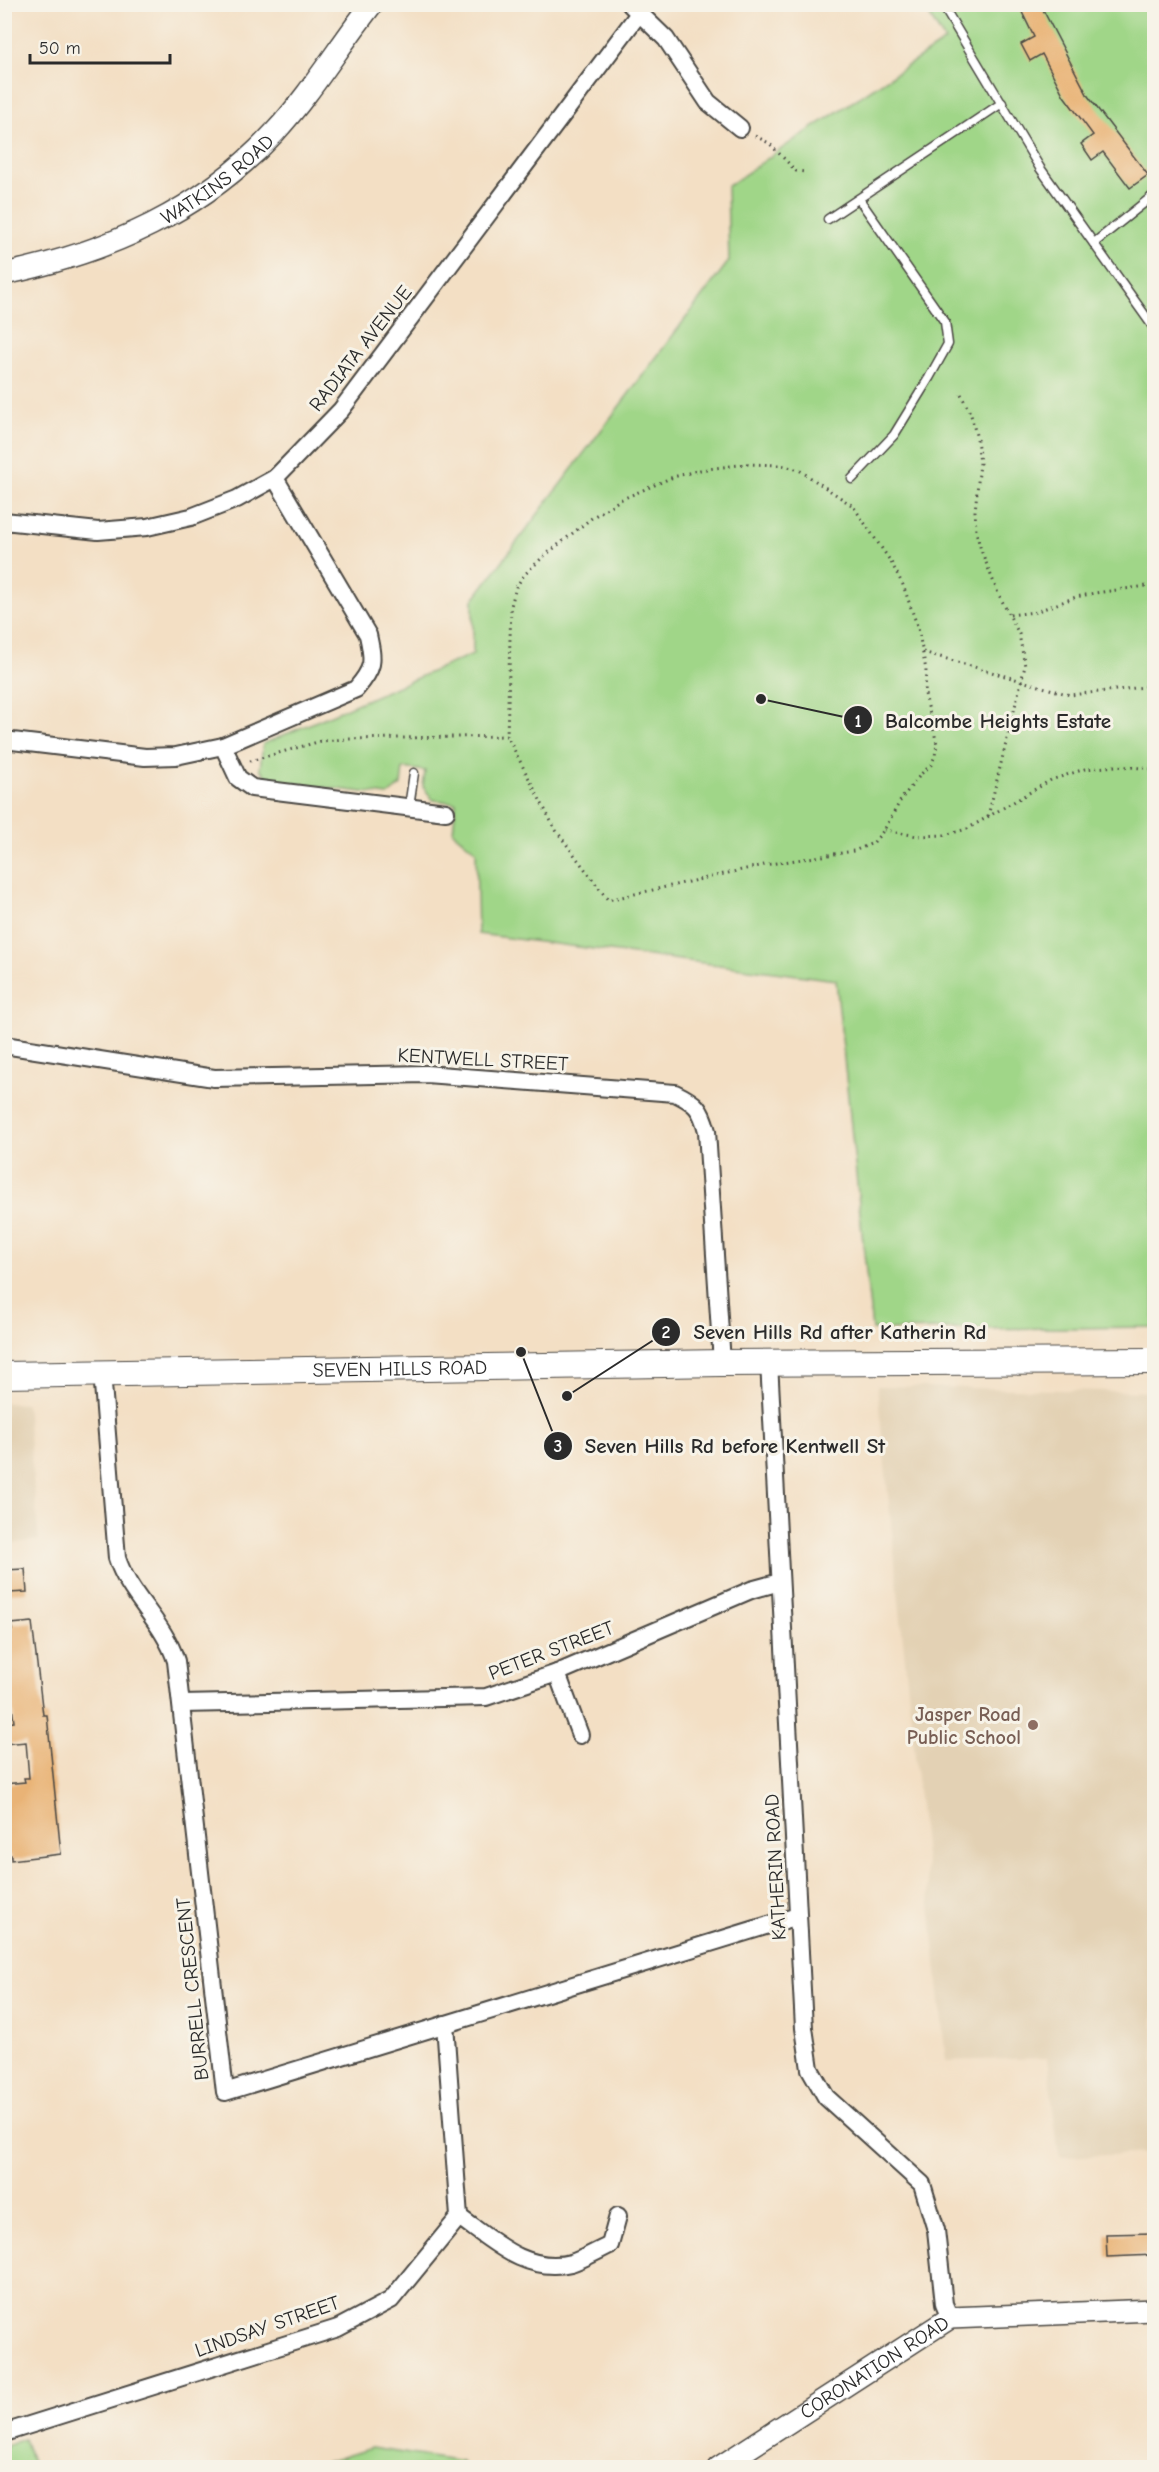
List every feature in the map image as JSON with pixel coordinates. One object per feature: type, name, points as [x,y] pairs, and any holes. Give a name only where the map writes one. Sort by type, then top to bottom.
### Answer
[{"type":"main road","name":"SEVEN HILLS ROAD","points":[[4,1375],[769,1362],[1155,1362]]},
{"type":"street","name":"WATKINS ROAD","points":[[4,274],[101,248],[148,227],[200,198],[236,169],[275,132],[316,83],[372,4]]},
{"type":"street","points":[[635,8],[666,39],[708,102],[740,128]]},
{"type":"street","name":"RADIATA AVENUE","points":[[4,521],[98,531],[147,527],[191,517],[237,499],[275,478],[341,410],[635,8]]},
{"type":"street","points":[[4,740],[145,757],[176,756],[223,746],[356,689],[370,673],[372,653],[368,635],[275,478]]},
{"type":"street","points":[[223,746],[238,778],[252,788],[446,812]]},
{"type":"street","name":"KENTWELL STREET","points":[[4,1045],[214,1078],[426,1074],[675,1093],[690,1100],[702,1112],[707,1131],[722,1363]]},
{"type":"street","name":"KATHERIN ROAD","points":[[769,1362],[804,2028],[810,2069],[826,2097],[922,2184],[936,2230],[944,2304],[950,2318]]},
{"type":"street","name":"BURRELL CRESCENT","points":[[102,1372],[117,1558],[124,1575],[164,1632],[173,1651],[182,1704],[225,2092],[798,1916]]},
{"type":"street","name":"PETER STREET","points":[[182,1704],[475,1698],[504,1692],[557,1673],[751,1590],[780,1582]]},
{"type":"street","points":[[557,1673],[580,1735]]},
{"type":"street","points":[[445,2024],[459,2217],[516,2258],[544,2264],[571,2263],[610,2246],[618,2216]]},
{"type":"street","name":"LINDSAY STREET","points":[[4,2433],[338,2328],[391,2300],[459,2217]]},
{"type":"street","name":"CORONATION ROAD","points":[[718,2468],[950,2318],[1155,2310]]},
{"type":"lane","points":[[942,4],[1040,168],[1152,325]]},
{"type":"lane","points":[[828,219],[1002,103]]},
{"type":"lane","points":[[1094,243],[1155,195]]},
{"type":"lane","points":[[852,479],[894,435],[948,344],[945,322],[859,199]]},
{"type":"lane","points":[[409,807],[414,773]]},
{"type":"path","points":[[740,128],[769,143],[796,171],[805,172]]},
{"type":"path","points":[[961,394],[971,415],[979,455],[980,479],[975,511],[976,532],[981,550],[1023,646],[1025,666],[988,816]]},
{"type":"path","points":[[747,464],[781,465],[800,470],[843,497],[853,506],[891,562],[910,606],[923,652],[925,694],[937,744],[935,756],[931,765],[902,798],[884,830],[873,843],[854,851],[764,865],[608,900],[555,829],[507,736],[511,606],[516,587],[524,575],[593,517],[620,500],[673,477],[700,470],[747,464]]},
{"type":"path","points":[[1010,615],[1035,612],[1076,597],[1095,593],[1155,585]]},
{"type":"path","points":[[923,652],[1070,695],[1155,686]]},
{"type":"path","points":[[231,766],[321,741],[507,736]]},
{"type":"path","points":[[884,830],[917,836],[944,835],[967,829],[1051,780],[1085,769],[1116,766],[1155,769]]},
{"type":"shaded area","name":"Jasper Road Public School","points":[[877,1386],[1154,1392],[1154,2153],[1059,2157],[1047,2058],[946,2061]]},
{"type":"shaded area","points":[[5,1403],[26,1404],[39,1540],[5,1544]]},
{"type":"green space","points":[[923,5],[1154,5],[1154,1327],[872,1330],[836,980],[478,934],[476,851],[453,832],[456,803],[433,800],[423,787],[425,771],[403,768],[401,785],[388,795],[271,781],[260,769],[263,744],[473,654],[473,600],[729,261],[727,187],[945,41]]},
{"type":"green space","points":[[24,2439],[34,2467],[5,2467],[5,2446]]},
{"type":"green space","points":[[371,2448],[462,2462],[465,2467],[311,2467]]},
{"type":"building","points":[[1018,4],[1040,4],[1088,96],[1148,175],[1130,188],[1103,152],[1092,160],[1081,144],[1093,135],[1064,96],[1042,54],[1030,61],[1021,44],[1034,37]]},
{"type":"building","points":[[25,1569],[27,1592],[8,1593],[8,1588],[4,1588],[4,1570]]},
{"type":"building","points":[[32,1622],[43,1715],[47,1715],[61,1854],[11,1860],[11,1855],[4,1856],[4,1784],[25,1782],[24,1778],[29,1778],[26,1742],[4,1744],[4,1723],[14,1722],[10,1691],[4,1692],[4,1630],[12,1630],[11,1624]]},
{"type":"building","points":[[1155,2233],[1155,2255],[1107,2257],[1106,2234]]},
{"type":"place","name":"Balcombe Heights Estate","points":[[761,699]]},
{"type":"place","name":"Seven Hills Rd before Kentwell St","points":[[521,1352]]},
{"type":"place","name":"Seven Hills Rd after Katherin Rd","points":[[567,1396]]},
{"type":"place","name":"Jasper Road Public School","points":[[1033,1725]]}]
